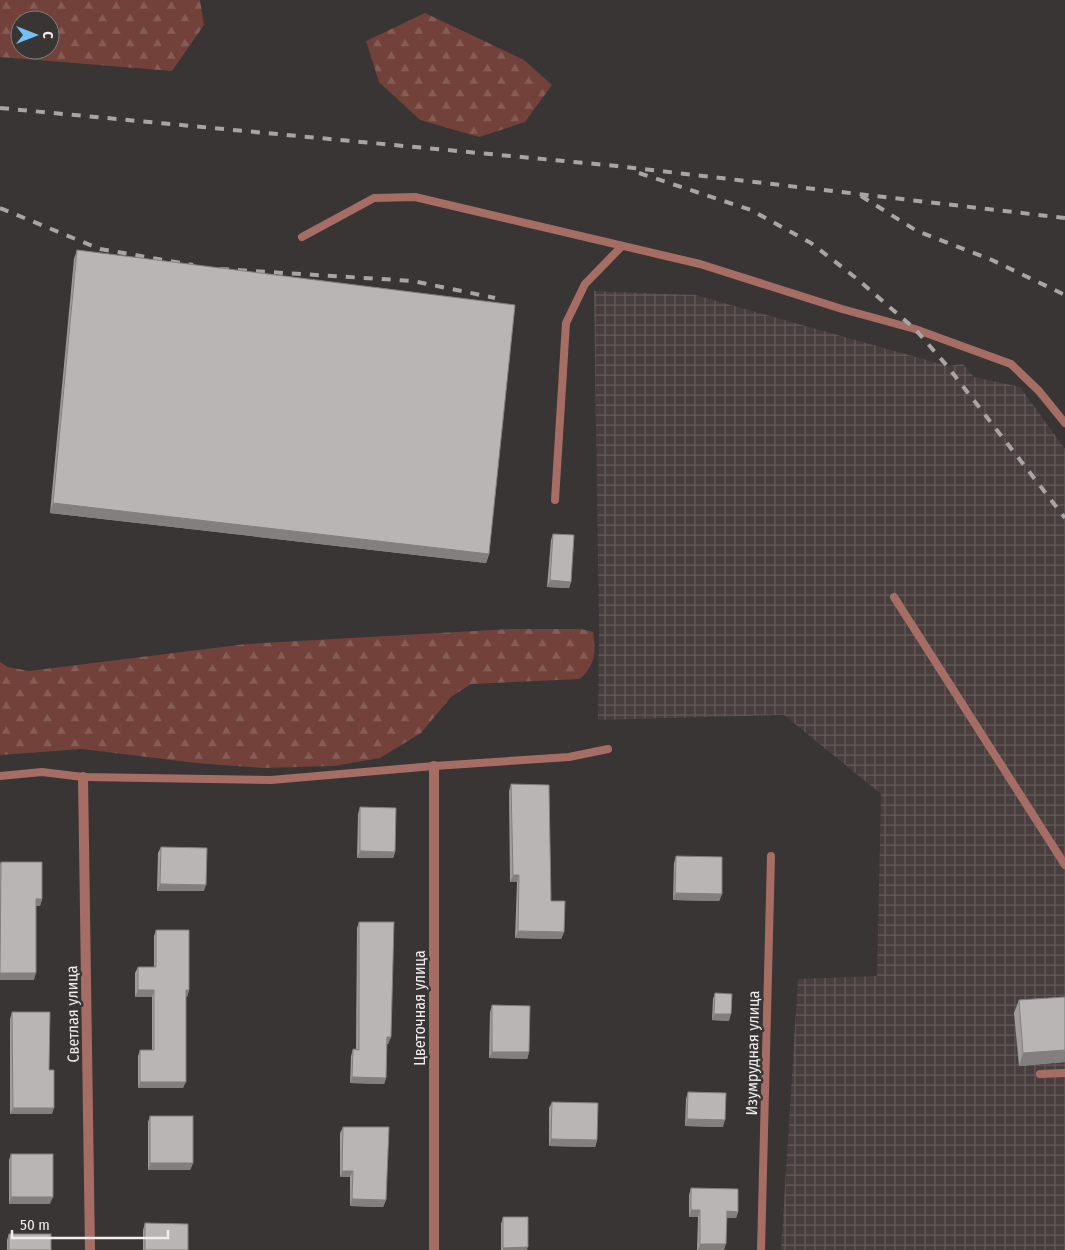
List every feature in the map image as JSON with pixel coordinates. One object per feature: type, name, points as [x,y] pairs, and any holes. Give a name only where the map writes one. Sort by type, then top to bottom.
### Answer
[{"type":"street","name":"Цветочная улица","points":[[434,766],[434,1250]]},
{"type":"street","name":"Светлая улица","points":[[83,777],[90,1250]]},
{"type":"lane","points":[[302,238],[374,198],[416,197],[700,264],[842,309],[915,329],[1011,364],[1039,392],[1065,423]]},
{"type":"lane","points":[[555,500],[566,323],[585,284],[622,246]]},
{"type":"lane","points":[[894,597],[1065,865]]},
{"type":"lane","points":[[0,776],[42,772],[83,777],[270,780],[570,757],[608,749]]},
{"type":"lane","name":"Изумрудная улица","points":[[762,1250],[771,856]]},
{"type":"lane","points":[[1040,1074],[1065,1073]]},
{"type":"shaded area","points":[[594,291],[695,295],[948,366],[963,364],[974,377],[1020,387],[1065,449],[1065,1250],[781,1250],[798,979],[877,976],[881,794],[784,715],[598,720],[599,630]]},
{"type":"green space","points":[[0,0],[200,0],[204,25],[172,71],[37,60],[60,60],[60,10],[10,10],[10,58],[0,57]]},
{"type":"green space","points":[[425,13],[524,60],[552,85],[525,122],[479,137],[420,120],[379,82],[366,41]]},
{"type":"green space","points":[[512,629],[581,629],[593,632],[594,657],[592,663],[580,679],[471,684],[451,697],[421,733],[380,758],[334,766],[263,768],[196,763],[82,749],[0,755],[0,662],[8,667],[29,671],[246,644]]},
{"type":"building","points":[[77,250],[515,305],[489,554],[53,503]]},
{"type":"building","points":[[553,534],[574,535],[571,582],[550,580]]},
{"type":"building","points":[[511,784],[549,785],[551,901],[565,901],[564,932],[518,931],[519,875],[513,875]]},
{"type":"building","points":[[360,807],[396,808],[395,852],[360,851]]},
{"type":"building","points":[[161,847],[207,848],[206,885],[160,884]]},
{"type":"building","points":[[676,856],[722,857],[722,894],[675,893]]},
{"type":"building","points":[[1,862],[42,862],[42,899],[36,899],[36,973],[0,973]]},
{"type":"building","points":[[359,922],[394,922],[391,1037],[387,1037],[386,1078],[352,1077],[353,1049],[359,1050]]},
{"type":"building","points":[[156,930],[189,930],[189,990],[186,990],[186,1082],[140,1082],[140,1050],[154,1050],[154,990],[138,990],[138,967],[156,967]]},
{"type":"building","points":[[715,993],[732,994],[731,1014],[714,1014]]},
{"type":"building","points":[[1065,997],[1065,1050],[1023,1053],[1019,1000]]},
{"type":"building","points":[[492,1005],[530,1006],[529,1052],[492,1052]]},
{"type":"building","points":[[12,1012],[50,1012],[49,1070],[54,1070],[54,1108],[13,1108]]},
{"type":"building","points":[[688,1092],[726,1093],[725,1120],[687,1119]]},
{"type":"building","points":[[552,1102],[598,1103],[597,1140],[551,1139]]},
{"type":"building","points":[[150,1116],[193,1116],[193,1163],[150,1163]]},
{"type":"building","points":[[343,1127],[389,1127],[386,1200],[352,1199],[353,1171],[342,1171]]},
{"type":"building","points":[[11,1154],[53,1154],[53,1197],[11,1197]]},
{"type":"building","points":[[691,1188],[738,1189],[738,1212],[727,1211],[726,1244],[700,1244],[700,1210],[691,1210]]},
{"type":"building","points":[[503,1217],[528,1217],[528,1247],[503,1248]]},
{"type":"building","points":[[145,1223],[188,1224],[188,1250],[145,1250]]},
{"type":"building","points":[[9,1234],[51,1234],[51,1250],[9,1250]]},
{"type":"railway","points":[[0,108],[617,166],[1065,218]]},
{"type":"railway","points":[[639,173],[751,210],[811,243],[856,278],[915,329],[948,367],[1065,518]]},
{"type":"railway","points":[[861,196],[917,231],[992,260],[1065,295]]},
{"type":"railway","points":[[0,208],[100,249],[193,265]]},
{"type":"railway","points":[[220,269],[413,281],[495,298]]}]
